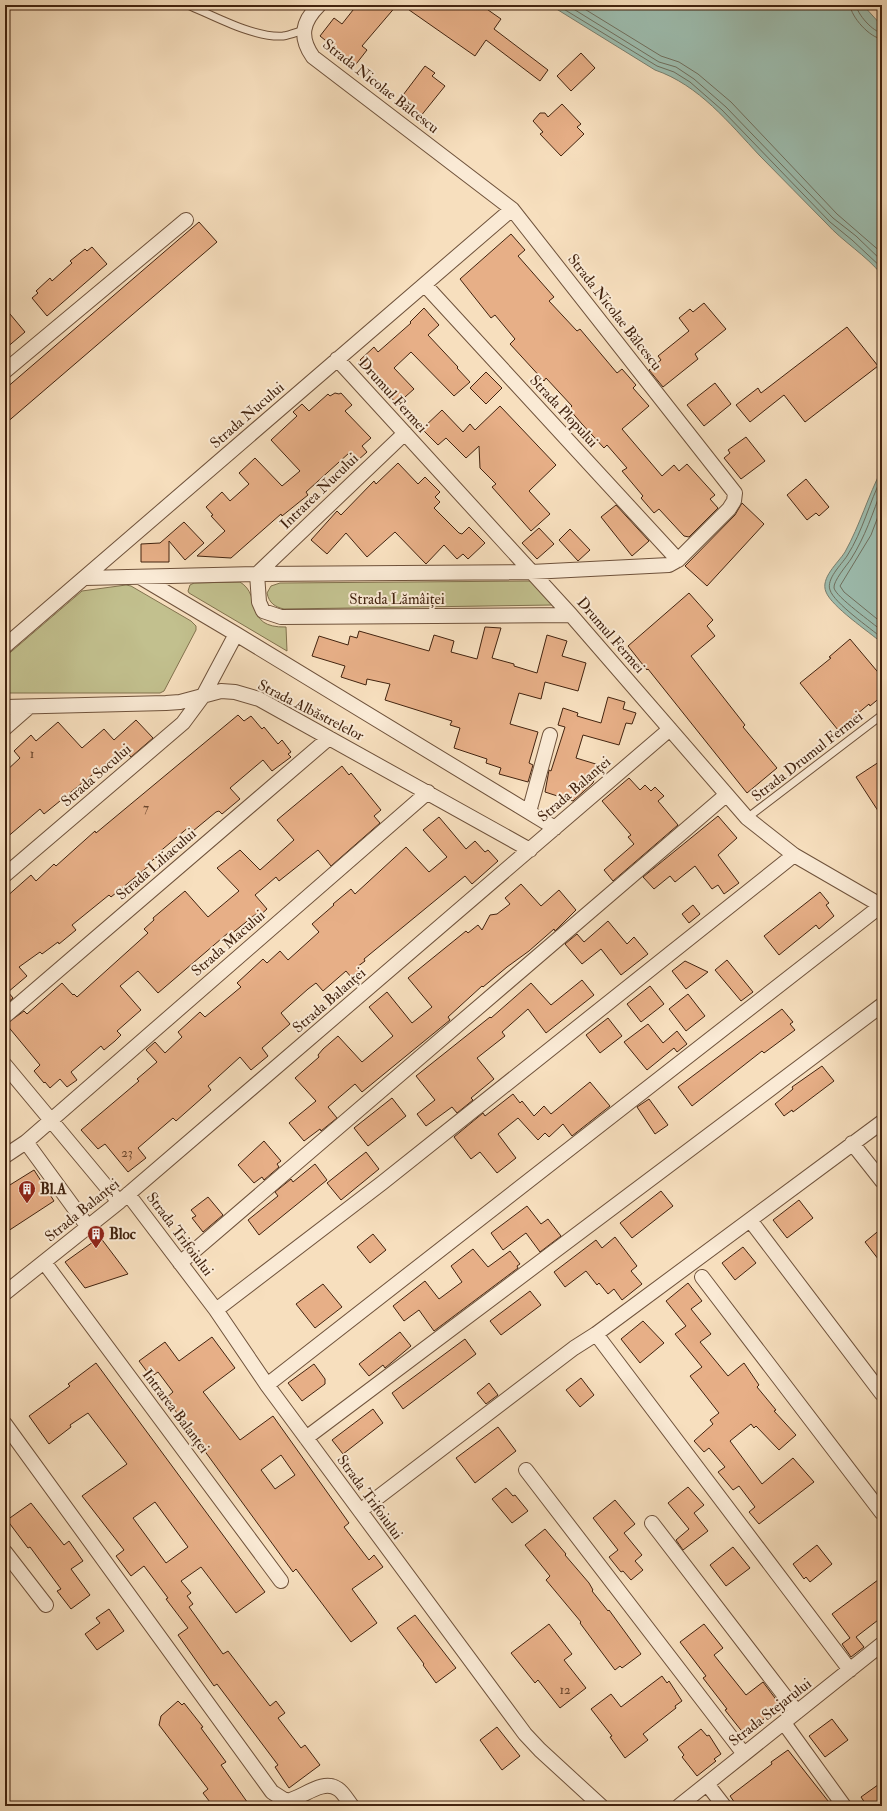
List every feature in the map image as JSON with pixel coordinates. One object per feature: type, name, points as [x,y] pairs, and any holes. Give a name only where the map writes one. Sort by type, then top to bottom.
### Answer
[{"type":"street","points":[[304,30],[308,20],[319,5]]},
{"type":"street","name":"Strada Nicolae Bălcescu","points":[[304,30],[303,38],[306,47],[313,57],[512,209],[735,493],[734,501],[728,509],[678,560],[669,565],[531,572]]},
{"type":"street","name":"Strada Nucului","points":[[5,646],[512,209]]},
{"type":"street","points":[[5,371],[186,220]]},
{"type":"street","name":"Strada Plopului","points":[[425,285],[678,560]]},
{"type":"street","name":"Drumul Fermei","points":[[337,359],[571,615],[747,818],[794,856],[882,906]]},
{"type":"street","name":"Intrarea Nucului","points":[[257,574],[405,433]]},
{"type":"street","name":"Strada Lămâiței","points":[[85,578],[257,574],[531,572]]},
{"type":"street","name":"Strada Lămâiței","points":[[257,574],[260,607],[268,614],[281,617],[571,615]]},
{"type":"street","name":"Strada Albăstrelelor","points":[[139,577],[556,828]]},
{"type":"street","name":"Strada Socului","points":[[5,875],[182,723],[203,696],[236,634]]},
{"type":"street","name":"Strada Albăstrelelor","points":[[5,707],[166,703],[221,691],[235,692],[259,699],[530,850]]},
{"type":"street","points":[[5,728],[30,707]]},
{"type":"street","name":"Strada Balanței","points":[[5,1293],[124,1198],[556,828],[670,728]]},
{"type":"street","points":[[529,812],[550,734]]},
{"type":"street","name":"Strada Liliacului","points":[[5,1016],[329,738]]},
{"type":"street","name":"Strada Macului","points":[[5,1156],[26,1142],[428,792]]},
{"type":"street","points":[[180,1263],[726,795]]},
{"type":"street","points":[[216,1310],[382,1183],[794,856]]},
{"type":"street","points":[[267,1385],[882,906]]},
{"type":"street","points":[[306,1438],[882,1005]]},
{"type":"street","name":"Strada Trifoiului","points":[[7,1071],[50,1120],[124,1198],[180,1263],[216,1310],[267,1385],[525,1734],[540,1750],[601,1806]]},
{"type":"street","points":[[360,1511],[574,1348],[596,1334],[882,1122]]},
{"type":"street","points":[[26,1142],[88,1227]]},
{"type":"street","points":[[852,1143],[882,1181]]},
{"type":"street","points":[[750,1220],[882,1394]]},
{"type":"street","name":"Intrarea Balanței","points":[[44,1262],[281,1581]]},
{"type":"street","points":[[702,1277],[882,1513]]},
{"type":"street","points":[[596,1334],[850,1670]]},
{"type":"street","points":[[5,1424],[272,1792],[286,1801],[294,1800],[321,1786],[330,1785],[339,1789],[352,1806]]},
{"type":"street","points":[[526,1470],[744,1754]]},
{"type":"street","points":[[652,1523],[797,1712]]},
{"type":"street","points":[[5,1552],[46,1606]]},
{"type":"street","name":"Strada Stejarului","points":[[679,1806],[882,1644]]},
{"type":"street","points":[[784,1723],[844,1806]]},
{"type":"street","points":[[707,1784],[724,1806]]},
{"type":"lane","points":[[44,5],[49,5]]},
{"type":"lane","points":[[188,5],[242,28],[265,34],[283,36],[304,30]]},
{"type":"lane","name":"Strada Drumul Fermei","points":[[747,818],[882,714]]},
{"type":"shaded area","points":[[533,581],[553,605],[284,609],[273,604],[267,593],[271,586],[280,583]]},
{"type":"shaded area","points":[[240,582],[247,588],[259,617],[264,622],[273,626],[286,627],[287,651],[188,591],[190,585],[194,583]]},
{"type":"shaded area","points":[[126,585],[131,586],[191,621],[196,626],[196,630],[164,691],[160,693],[5,693],[5,657],[82,591]]},
{"type":"water","points":[[550,5],[863,5],[882,26],[882,275],[869,261],[833,230],[725,118],[699,95],[686,85],[655,70]]},
{"type":"water","points":[[882,469],[882,643],[835,605],[826,592],[825,581],[845,552]]},
{"type":"building","points":[[357,5],[397,5],[362,46],[367,50],[353,68],[338,57],[341,53],[320,36],[334,18],[342,24]]},
{"type":"building","points":[[402,5],[481,5],[501,19],[494,29],[548,70],[540,81],[486,40],[475,56]]},
{"type":"building","points":[[581,53],[595,68],[571,91],[557,76]]},
{"type":"building","points":[[425,66],[435,73],[432,76],[445,86],[420,117],[414,112],[411,114],[397,103]]},
{"type":"building","points":[[562,104],[581,124],[577,127],[584,134],[561,156],[540,134],[543,132],[533,121],[540,113],[545,113],[548,117]]},
{"type":"building","points":[[199,222],[217,242],[5,424],[5,389]]},
{"type":"building","points":[[511,234],[525,250],[518,256],[554,297],[549,301],[577,331],[580,329],[617,373],[622,369],[636,385],[633,388],[649,406],[622,429],[662,476],[674,465],[679,471],[687,464],[715,495],[710,499],[718,508],[689,537],[684,536],[659,509],[654,513],[641,498],[643,496],[622,471],[627,468],[607,445],[604,448],[569,409],[572,406],[546,378],[544,381],[510,344],[515,339],[495,315],[491,318],[460,279]]},
{"type":"building","points":[[92,247],[107,264],[47,316],[32,298],[38,293],[36,291],[50,278],[52,281],[72,263],[70,261],[85,249],[87,251]]},
{"type":"building","points":[[704,303],[726,329],[695,354],[698,359],[663,387],[649,370],[661,360],[658,356],[689,331],[679,318],[690,309],[693,312]]},
{"type":"building","points":[[5,308],[25,332],[5,349]]},
{"type":"building","points":[[424,308],[439,325],[428,335],[470,382],[454,396],[411,352],[394,368],[414,389],[397,404],[383,389],[385,387],[360,360],[374,347],[378,352],[411,323],[410,322]]},
{"type":"building","points":[[847,327],[878,366],[805,422],[784,395],[750,422],[736,405],[758,388],[761,393]]},
{"type":"building","points":[[486,372],[502,388],[486,404],[470,388]]},
{"type":"building","points":[[715,383],[731,404],[704,426],[687,405]]},
{"type":"building","points":[[335,393],[341,393],[352,405],[345,411],[371,438],[362,446],[367,452],[357,461],[349,453],[306,492],[308,495],[282,516],[281,514],[231,558],[197,556],[225,531],[211,516],[213,515],[206,507],[222,492],[230,501],[249,484],[239,473],[255,458],[282,486],[300,471],[271,440],[297,416],[293,412],[302,404],[309,411],[328,394],[330,396]]},
{"type":"building","points":[[500,406],[556,465],[529,491],[550,514],[531,531],[492,487],[496,484],[480,468],[479,446],[466,458],[446,438],[438,445],[422,429],[442,410],[463,432],[470,424],[475,430]]},
{"type":"building","points":[[746,437],[765,461],[741,479],[724,458],[730,453],[728,450]]},
{"type":"building","points":[[398,463],[418,484],[425,477],[440,492],[435,497],[440,502],[434,508],[459,533],[462,534],[469,527],[485,543],[468,559],[463,554],[457,559],[444,545],[426,564],[395,532],[367,557],[346,533],[327,554],[311,540],[337,511],[341,515],[374,481],[376,484]]},
{"type":"building","points":[[806,479],[829,507],[819,516],[816,513],[807,520],[787,495]]},
{"type":"building","points":[[742,503],[764,524],[707,586],[685,566],[735,515]]},
{"type":"building","points":[[616,505],[649,541],[632,556],[601,517]]},
{"type":"building","points":[[184,522],[204,543],[185,560],[169,541],[169,562],[141,562],[141,544],[160,543]]},
{"type":"building","points":[[539,528],[554,544],[537,559],[522,543]]},
{"type":"building","points":[[570,529],[590,550],[578,561],[559,540]]},
{"type":"building","points":[[689,593],[713,620],[707,626],[715,636],[691,656],[745,725],[743,727],[777,768],[747,793],[628,646]]},
{"type":"building","points":[[485,627],[501,628],[492,658],[514,664],[514,666],[537,673],[547,635],[567,641],[562,656],[586,663],[578,691],[545,682],[541,699],[519,693],[510,724],[538,732],[529,763],[533,765],[528,782],[499,774],[501,768],[486,763],[487,759],[454,748],[460,728],[450,725],[452,721],[385,700],[390,684],[367,679],[366,685],[341,677],[345,666],[312,656],[319,636],[348,645],[350,636],[357,638],[359,631],[429,651],[434,635],[454,641],[451,652],[477,659]]},
{"type":"building","points":[[850,639],[882,677],[882,696],[870,706],[869,704],[838,730],[800,683],[831,658],[829,657]]},
{"type":"building","points":[[608,697],[625,702],[623,709],[636,713],[632,724],[626,723],[619,745],[583,735],[576,758],[599,765],[593,783],[573,801],[545,792],[549,770],[551,771],[565,727],[558,725],[563,708],[578,713],[577,716],[601,723]]},
{"type":"building","points":[[238,715],[244,721],[251,716],[262,729],[264,727],[278,744],[282,740],[291,752],[288,754],[291,757],[272,771],[263,760],[230,788],[240,799],[222,814],[219,811],[216,812],[193,831],[190,826],[157,854],[158,856],[149,863],[150,865],[111,897],[109,895],[72,925],[76,930],[59,944],[58,942],[42,954],[40,952],[19,967],[27,976],[8,992],[13,998],[5,1005],[5,898],[31,875],[36,881],[54,864],[56,866],[95,831],[96,833]]},
{"type":"building","points":[[136,720],[153,738],[131,757],[124,749],[44,814],[40,809],[5,839],[5,772],[20,758],[14,751],[31,735],[36,741],[58,722],[82,748],[104,729],[114,740]]},
{"type":"building","points":[[882,760],[882,817],[856,777]]},
{"type":"building","points":[[342,766],[349,775],[351,773],[381,810],[374,816],[380,823],[331,866],[318,850],[279,881],[276,877],[255,895],[267,909],[258,917],[256,914],[230,935],[228,933],[158,993],[138,971],[120,986],[141,1010],[117,1031],[121,1035],[104,1050],[101,1046],[71,1072],[77,1080],[67,1087],[60,1079],[50,1088],[45,1082],[44,1083],[34,1071],[40,1065],[6,1024],[24,1011],[27,1014],[62,983],[73,995],[74,994],[77,997],[148,933],[144,929],[154,920],[153,918],[185,891],[208,917],[239,891],[217,868],[240,850],[260,870],[294,840],[277,820]]},
{"type":"building","points":[[629,778],[640,790],[645,785],[651,791],[655,787],[664,796],[658,801],[678,825],[613,881],[604,870],[634,844],[628,837],[631,835],[602,801]]},
{"type":"building","points":[[718,816],[737,838],[718,855],[739,883],[724,894],[718,885],[712,889],[695,866],[675,882],[670,876],[654,889],[643,877]]},
{"type":"building","points":[[439,817],[466,849],[475,841],[485,852],[488,850],[498,861],[472,884],[465,876],[364,959],[365,961],[357,967],[360,970],[351,977],[346,971],[323,991],[316,983],[308,989],[281,1013],[290,1024],[262,1048],[268,1056],[251,1070],[240,1057],[208,1086],[211,1090],[176,1121],[173,1118],[138,1148],[146,1158],[128,1172],[105,1144],[98,1149],[81,1130],[139,1081],[137,1079],[157,1062],[146,1050],[155,1042],[165,1053],[182,1037],[178,1032],[200,1012],[205,1017],[241,987],[237,983],[263,959],[267,963],[280,951],[288,960],[319,932],[312,924],[351,889],[355,894],[406,847],[429,872],[447,857],[423,830]]},
{"type":"building","points":[[521,884],[541,906],[559,890],[576,910],[555,931],[554,929],[529,951],[483,987],[482,986],[448,1017],[450,1020],[362,1092],[355,1084],[328,1107],[337,1118],[321,1131],[320,1129],[304,1141],[289,1123],[316,1101],[295,1078],[319,1057],[318,1055],[323,1049],[338,1036],[362,1062],[393,1036],[369,1007],[387,992],[412,1023],[432,1007],[408,978],[466,931],[468,933],[478,925],[482,930],[490,915],[497,914],[510,904],[505,898]]},
{"type":"building","points":[[820,892],[829,903],[826,905],[834,916],[819,929],[816,925],[779,955],[764,936]]},
{"type":"building","points":[[693,905],[700,914],[689,923],[682,914]]},
{"type":"building","points":[[608,921],[627,944],[634,937],[648,954],[621,975],[601,949],[582,964],[565,944],[577,934],[584,942]]},
{"type":"building","points":[[727,960],[753,992],[741,1001],[715,970]]},
{"type":"building","points":[[685,961],[708,972],[686,989],[672,971]]},
{"type":"building","points":[[582,980],[594,995],[546,1033],[528,1009],[502,1032],[505,1036],[477,1058],[494,1079],[471,1098],[473,1100],[457,1113],[452,1107],[426,1126],[417,1114],[435,1100],[416,1076],[490,1017],[491,1018],[531,983],[551,1005]]},
{"type":"building","points":[[650,986],[664,1004],[641,1022],[627,1004]]},
{"type":"building","points":[[688,994],[705,1016],[686,1031],[669,1009]]},
{"type":"building","points":[[782,1009],[793,1022],[790,1024],[795,1030],[764,1053],[762,1051],[692,1106],[678,1087]]},
{"type":"building","points":[[608,1018],[622,1036],[600,1053],[586,1035]]},
{"type":"building","points":[[648,1024],[663,1043],[677,1031],[687,1044],[677,1052],[674,1048],[647,1070],[624,1042]]},
{"type":"building","points":[[822,1066],[834,1081],[793,1112],[792,1110],[784,1116],[775,1104],[793,1089],[792,1087]]},
{"type":"building","points":[[590,1082],[610,1106],[572,1136],[563,1124],[549,1137],[545,1133],[538,1140],[518,1118],[498,1134],[516,1158],[497,1173],[480,1152],[471,1159],[454,1137],[483,1113],[485,1116],[513,1094],[520,1103],[522,1101],[534,1116],[544,1106],[551,1114]]},
{"type":"building","points":[[392,1098],[406,1116],[368,1146],[354,1128]]},
{"type":"building","points":[[649,1099],[668,1125],[655,1134],[637,1107]]},
{"type":"building","points":[[264,1141],[281,1161],[277,1164],[279,1167],[264,1180],[262,1177],[254,1183],[238,1165]]},
{"type":"building","points":[[366,1152],[379,1169],[341,1200],[327,1183]]},
{"type":"building","points":[[315,1164],[327,1180],[259,1235],[248,1220],[278,1196],[275,1192],[291,1179],[293,1182]]},
{"type":"building","name":"Bl.A","points":[[34,1170],[54,1201],[5,1233],[5,1188]]},
{"type":"building","points":[[661,1191],[673,1206],[632,1238],[620,1223]]},
{"type":"building","points":[[208,1197],[223,1215],[203,1232],[192,1218],[196,1216],[191,1210]]},
{"type":"building","points":[[799,1200],[813,1218],[787,1238],[773,1220]]},
{"type":"building","points":[[527,1206],[541,1224],[548,1219],[561,1236],[540,1252],[526,1233],[503,1250],[491,1233]]},
{"type":"building","points":[[882,1228],[882,1264],[865,1242]]},
{"type":"building","points":[[373,1234],[386,1250],[370,1263],[357,1247]]},
{"type":"building","name":"Bloc","points":[[100,1237],[128,1274],[85,1288],[65,1262]]},
{"type":"building","points":[[615,1237],[637,1266],[631,1271],[642,1284],[622,1300],[614,1289],[608,1294],[599,1283],[597,1285],[586,1271],[565,1287],[554,1272],[596,1240],[602,1248]]},
{"type":"building","points":[[743,1247],[756,1263],[735,1280],[722,1263]]},
{"type":"building","points":[[473,1249],[488,1267],[510,1251],[520,1264],[517,1266],[518,1268],[434,1331],[419,1310],[404,1321],[393,1306],[425,1281],[439,1299],[462,1282],[451,1266]]},
{"type":"building","points":[[688,1283],[702,1301],[691,1309],[711,1334],[700,1342],[728,1376],[744,1363],[759,1385],[757,1387],[776,1410],[774,1411],[796,1435],[779,1450],[756,1426],[754,1428],[751,1424],[730,1441],[762,1484],[793,1458],[814,1482],[759,1524],[749,1512],[755,1507],[739,1486],[733,1490],[718,1472],[725,1467],[709,1448],[704,1452],[694,1441],[713,1424],[710,1420],[719,1413],[690,1376],[702,1367],[675,1334],[686,1326],[666,1301]]},
{"type":"building","points":[[323,1284],[342,1307],[315,1328],[296,1304]]},
{"type":"building","points":[[530,1291],[541,1305],[501,1335],[490,1321]]},
{"type":"building","points":[[643,1321],[664,1343],[640,1363],[621,1339]]},
{"type":"building","points":[[400,1332],[411,1346],[385,1368],[383,1365],[369,1376],[359,1364]]},
{"type":"building","points":[[212,1337],[235,1368],[203,1392],[240,1440],[273,1416],[349,1523],[344,1527],[369,1560],[374,1555],[383,1567],[352,1589],[377,1623],[351,1642],[296,1569],[293,1572],[166,1398],[173,1392],[158,1372],[151,1377],[139,1361],[165,1342],[179,1361]],"holes":[[[281,1455],[295,1475],[275,1489],[261,1470]]]},
{"type":"building","points":[[465,1339],[476,1354],[403,1409],[392,1393]]},
{"type":"building","points":[[96,1363],[265,1592],[236,1613],[201,1567],[181,1581],[191,1593],[187,1596],[193,1604],[189,1607],[223,1654],[228,1651],[270,1706],[276,1701],[285,1713],[278,1718],[301,1748],[305,1745],[320,1765],[289,1788],[275,1767],[278,1765],[217,1684],[214,1686],[178,1635],[188,1628],[166,1599],[168,1598],[144,1566],[131,1576],[116,1556],[124,1550],[82,1496],[127,1464],[88,1413],[70,1425],[71,1427],[49,1444],[29,1416],[70,1386],[68,1384]],"holes":[[[155,1502],[188,1547],[166,1563],[133,1518]]]},
{"type":"building","points":[[314,1364],[325,1379],[325,1384],[302,1401],[288,1383]]},
{"type":"building","points":[[581,1378],[594,1395],[580,1407],[566,1390]]},
{"type":"building","points":[[489,1383],[498,1395],[486,1404],[477,1393]]},
{"type":"building","points":[[373,1409],[383,1423],[343,1454],[332,1440]]},
{"type":"building","points":[[498,1427],[516,1451],[475,1483],[456,1458]]},
{"type":"building","points":[[688,1487],[704,1505],[694,1513],[708,1531],[683,1550],[676,1540],[689,1529],[668,1503]]},
{"type":"building","points":[[506,1488],[513,1496],[515,1495],[528,1511],[512,1523],[492,1499]]},
{"type":"building","points":[[615,1500],[635,1524],[624,1533],[642,1555],[635,1561],[643,1570],[631,1580],[623,1571],[621,1572],[609,1557],[618,1550],[593,1518]]},
{"type":"building","points":[[31,1503],[64,1545],[69,1541],[83,1561],[71,1569],[90,1595],[71,1609],[57,1591],[61,1589],[30,1547],[28,1548],[7,1520]]},
{"type":"building","points":[[545,1529],[589,1583],[593,1590],[592,1591],[608,1611],[609,1610],[641,1654],[622,1668],[620,1666],[615,1670],[580,1623],[581,1622],[546,1580],[550,1576],[525,1545]]},
{"type":"building","points":[[817,1545],[832,1564],[810,1582],[806,1577],[804,1579],[793,1564]]},
{"type":"building","points":[[733,1547],[750,1568],[726,1586],[710,1565]]},
{"type":"building","points":[[882,1577],[882,1617],[856,1637],[864,1647],[851,1657],[842,1644],[850,1638],[832,1614]]},
{"type":"building","points":[[109,1609],[124,1631],[97,1650],[85,1634],[100,1623],[96,1618]]},
{"type":"building","points":[[415,1615],[456,1668],[436,1683],[423,1665],[424,1664],[397,1628]]},
{"type":"building","points":[[549,1624],[572,1654],[564,1660],[586,1688],[560,1708],[538,1680],[535,1683],[511,1653]]},
{"type":"building","points":[[704,1624],[723,1648],[714,1655],[746,1695],[763,1682],[781,1706],[744,1734],[703,1678],[706,1676],[680,1642]]},
{"type":"building","points":[[662,1676],[667,1683],[669,1681],[682,1701],[675,1706],[676,1708],[643,1734],[648,1740],[625,1758],[610,1737],[612,1736],[591,1709],[611,1694],[621,1707]]},
{"type":"building","points":[[178,1701],[182,1705],[184,1703],[203,1727],[201,1728],[226,1762],[221,1765],[250,1806],[213,1806],[203,1793],[208,1789],[159,1725],[161,1716]]},
{"type":"building","points":[[832,1719],[848,1740],[825,1757],[809,1736]]},
{"type":"building","points":[[497,1727],[520,1756],[502,1770],[480,1740]]},
{"type":"building","points":[[701,1729],[707,1736],[709,1735],[721,1754],[714,1759],[716,1761],[697,1776],[682,1757],[684,1755],[678,1747]]},
{"type":"building","points":[[788,1750],[832,1806],[737,1806],[730,1796]]},
{"type":"building","points":[[882,1782],[882,1806],[867,1806],[861,1797]]},
{"type":"place","name":"Bl.A","points":[[27,1204]]},
{"type":"place","name":"Bloc","points":[[96,1249]]}]
